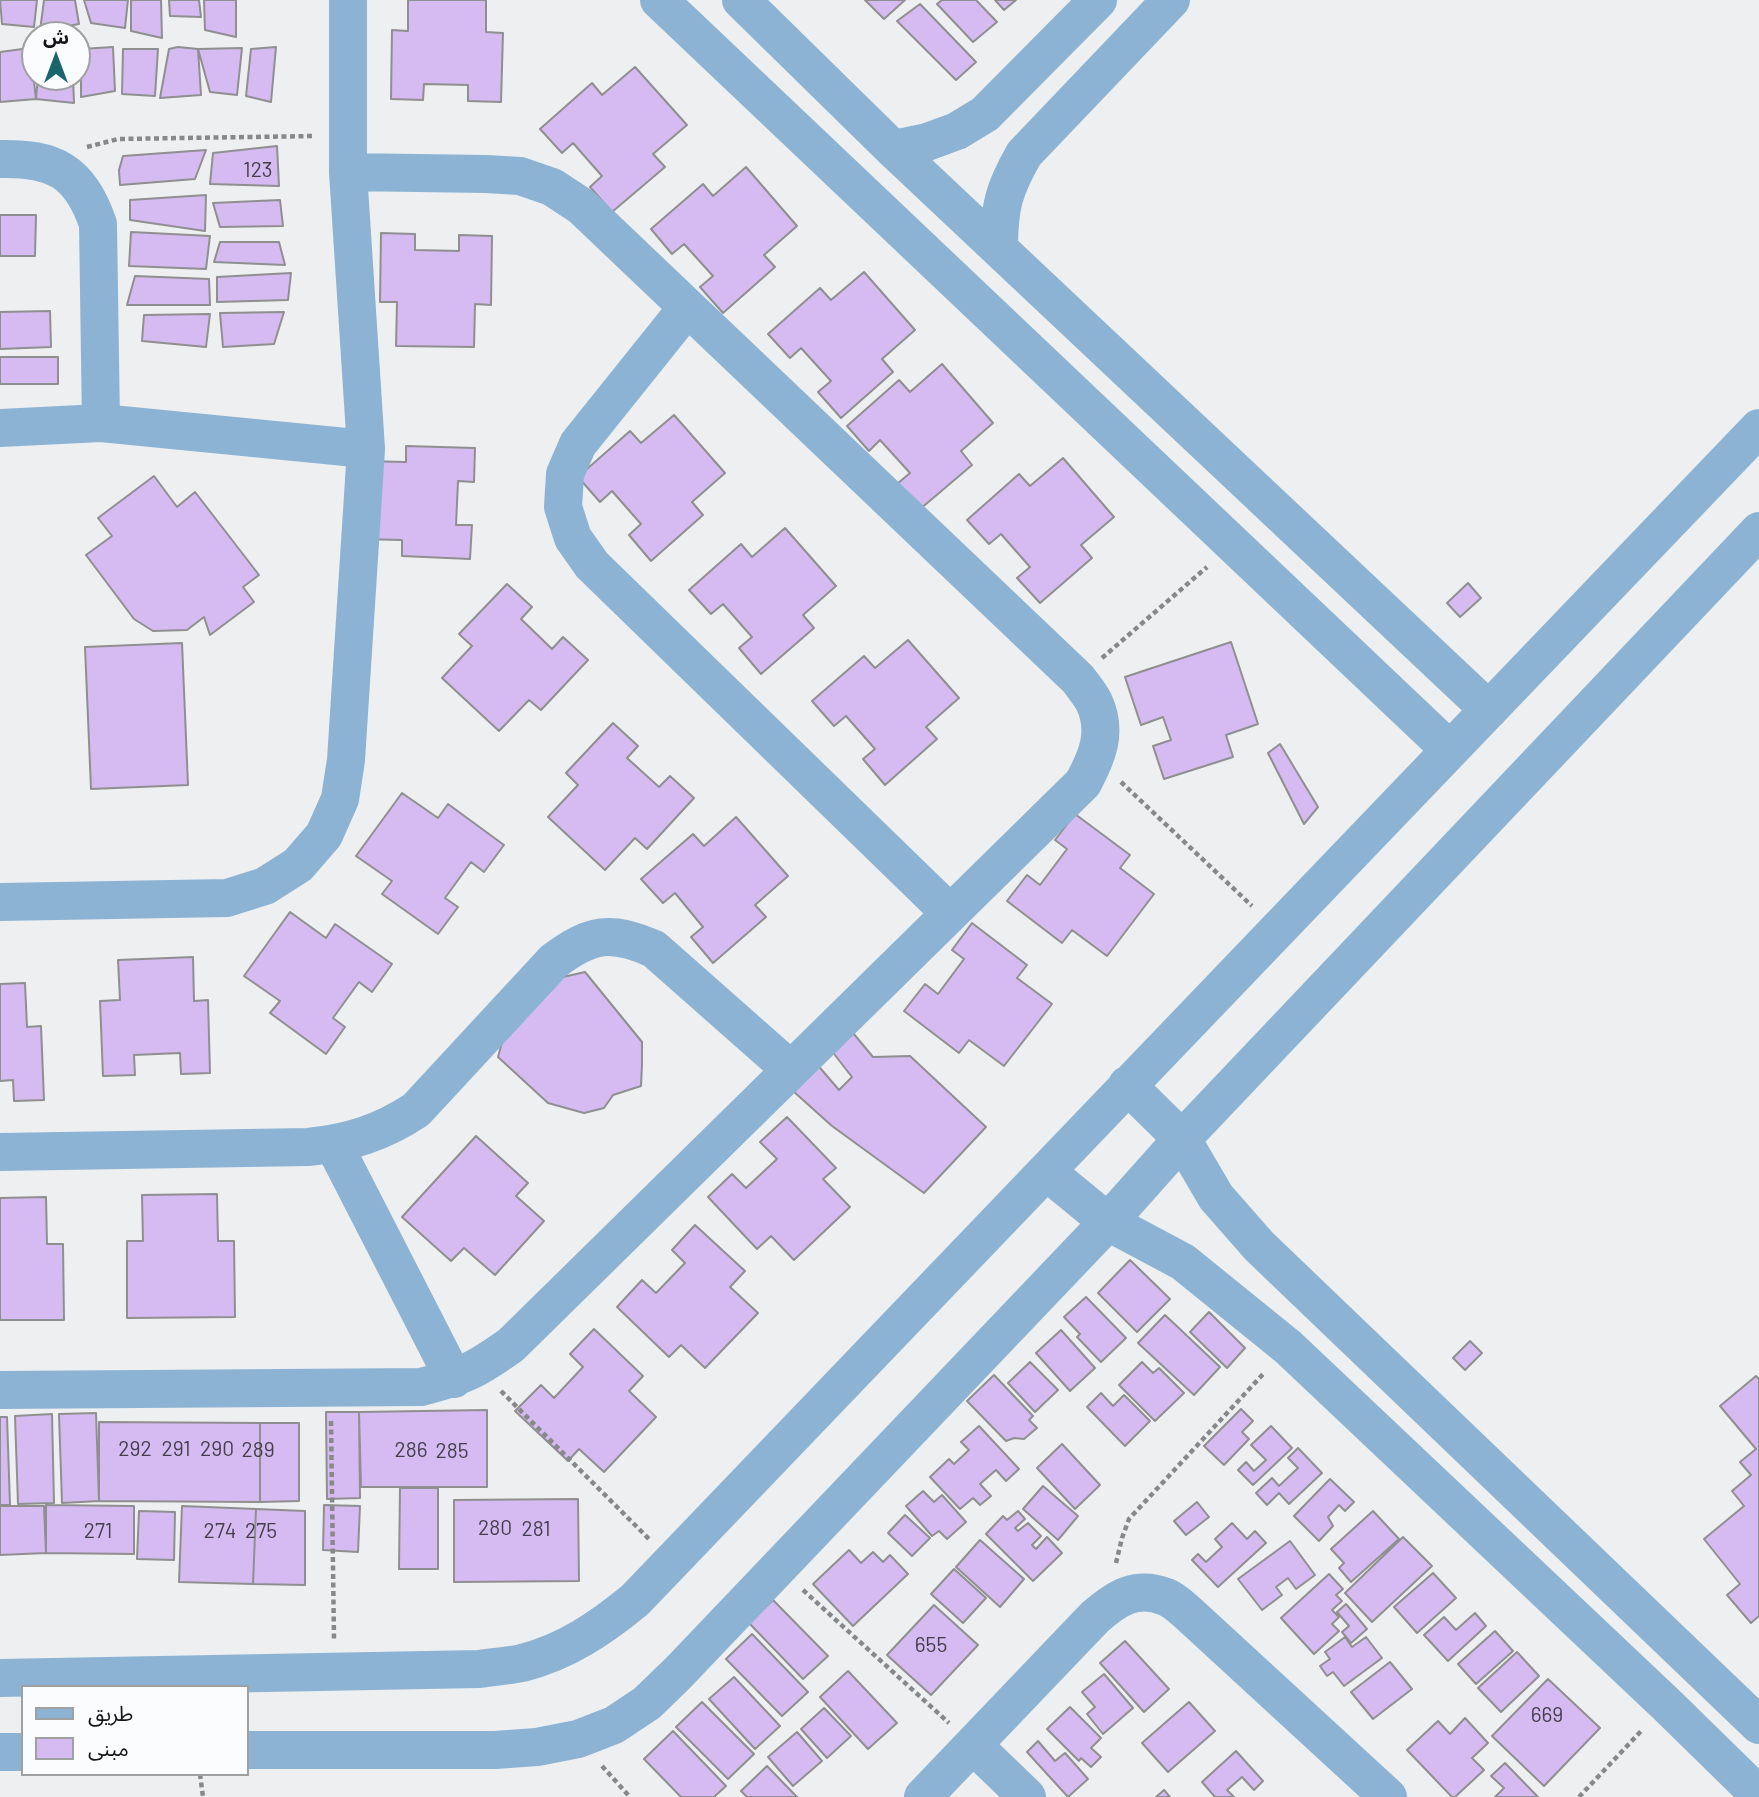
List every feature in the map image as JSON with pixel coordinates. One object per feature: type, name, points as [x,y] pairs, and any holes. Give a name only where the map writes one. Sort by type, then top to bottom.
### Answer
[{"type":"street","points":[[0,902],[227,898],[265,886],[298,864],[324,835],[340,799],[346,761],[366,449],[348,154],[348,0]]},
{"type":"street","points":[[659,0],[1450,751]]},
{"type":"street","points":[[893,149],[927,142],[957,131],[985,114],[1098,0]]},
{"type":"street","points":[[999,247],[999,215],[1008,183],[1024,154],[1171,0]]},
{"type":"street","points":[[757,5],[893,149],[1489,710]]},
{"type":"street","points":[[0,1390],[421,1387],[466,1374],[510,1345],[792,1070],[1083,783],[1097,758],[1101,730],[1094,703],[1078,679],[581,206],[552,187],[520,176],[486,174],[348,154]]},
{"type":"street","points":[[0,159],[31,159],[55,166],[75,181],[90,201],[98,224],[101,423]]},
{"type":"street","points":[[687,308],[579,444],[565,474],[563,507],[573,538],[592,565],[950,914]]},
{"type":"street","points":[[1114,431],[1153,393]]},
{"type":"street","points":[[0,428],[101,423],[366,449]]},
{"type":"street","points":[[0,1678],[479,1669],[522,1663],[564,1648],[601,1627],[635,1600],[1759,428]]},
{"type":"street","points":[[248,1750],[495,1750],[537,1747],[578,1739],[614,1725],[647,1703],[779,1569],[1108,1222],[1182,1139],[1759,531]]},
{"type":"street","points":[[0,1152],[308,1147],[334,1145],[377,1132],[416,1110],[554,961],[576,944],[602,937],[629,938],[654,949],[792,1070]]},
{"type":"street","points":[[1127,1085],[1182,1139],[1216,1197],[1259,1246],[1759,1724]]},
{"type":"street","points":[[334,1145],[466,1374]]},
{"type":"street","points":[[1047,1172],[1108,1222],[1183,1262],[1288,1347],[1759,1795]]},
{"type":"street","points":[[923,1797],[1115,1599],[1141,1592],[1168,1597],[1189,1614],[1388,1797]]},
{"type":"street","points":[[973,1745],[1027,1797]]},
{"type":"street","points":[[0,1752],[21,1752]]},
{"type":"path","points":[[55,166],[85,148],[118,139],[348,154]]},
{"type":"path","points":[[1078,679],[1233,544]]},
{"type":"path","points":[[1097,758],[1279,930]]},
{"type":"path","points":[[1115,1599],[1117,1558],[1129,1519],[1288,1347]]},
{"type":"path","points":[[466,1374],[671,1562]]},
{"type":"path","points":[[331,1388],[334,1672]]},
{"type":"path","points":[[779,1569],[973,1745]]},
{"type":"path","points":[[1579,1797],[1667,1705]]},
{"type":"path","points":[[200,1776],[203,1797]]},
{"type":"building","points":[[0,0],[37,0],[35,21],[21,21],[21,26],[2,24]]},
{"type":"building","points":[[44,0],[75,0],[78,21],[41,21]]},
{"type":"building","points":[[84,0],[128,0],[125,28],[90,21]]},
{"type":"building","points":[[131,0],[161,0],[162,38],[131,31]]},
{"type":"building","points":[[169,0],[199,0],[201,17],[170,16]]},
{"type":"building","points":[[204,0],[236,0],[236,37],[205,30]]},
{"type":"building","points":[[408,0],[486,0],[486,32],[503,33],[501,102],[468,101],[468,85],[424,84],[423,100],[391,99],[392,30],[408,31]]},
{"type":"building","points":[[865,0],[905,0],[884,19]]},
{"type":"building","points":[[942,0],[976,0],[997,22],[973,42],[937,4]]},
{"type":"building","points":[[995,0],[1016,0],[1004,10]]},
{"type":"building","points":[[920,4],[976,62],[956,80],[897,21]]},
{"type":"building","points":[[113,47],[115,91],[81,97],[81,91],[91,91],[91,48]]},
{"type":"building","points":[[276,47],[271,102],[246,96],[251,49]]},
{"type":"building","points":[[242,48],[237,95],[210,92],[198,49]]},
{"type":"building","points":[[21,49],[21,91],[35,91],[36,99],[0,102],[0,52]]},
{"type":"building","points":[[123,49],[158,49],[155,96],[122,94]]},
{"type":"building","points":[[169,49],[198,49],[201,95],[160,98]]},
{"type":"building","points":[[635,67],[687,125],[653,154],[665,167],[612,212],[590,187],[602,176],[573,143],[562,153],[540,129],[592,83],[602,95]]},
{"type":"building","points":[[37,91],[74,91],[74,103],[36,99]]},
{"type":"building","points":[[277,146],[279,186],[210,184],[213,153]]},
{"type":"building","points":[[206,150],[195,179],[120,185],[119,170],[123,156]]},
{"type":"building","points":[[746,167],[797,226],[764,255],[775,267],[723,313],[700,287],[713,276],[684,244],[672,254],[651,229],[703,184],[713,196]]},
{"type":"building","points":[[206,195],[205,231],[130,220],[130,200]]},
{"type":"building","points":[[280,200],[283,226],[220,227],[213,203]]},
{"type":"building","points":[[0,215],[36,215],[35,256],[0,256]]},
{"type":"building","points":[[131,232],[210,236],[206,269],[129,266]]},
{"type":"building","points":[[381,233],[415,234],[415,250],[459,251],[459,235],[492,236],[491,305],[475,304],[474,347],[396,346],[397,302],[380,302]]},
{"type":"building","points":[[220,242],[279,242],[285,265],[214,262]]},
{"type":"building","points":[[864,272],[915,330],[882,359],[893,372],[841,418],[818,392],[831,381],[801,348],[790,358],[768,334],[820,288],[831,300]]},
{"type":"building","points":[[291,273],[288,300],[217,302],[217,277]]},
{"type":"building","points":[[135,276],[209,279],[210,305],[127,305]]},
{"type":"building","points":[[50,311],[51,347],[0,349],[0,312]]},
{"type":"building","points":[[284,312],[274,344],[223,347],[220,313]]},
{"type":"building","points":[[210,314],[206,347],[142,341],[144,315]]},
{"type":"building","points":[[0,357],[58,357],[58,384],[0,384]]},
{"type":"building","points":[[942,364],[993,423],[961,451],[972,465],[919,510],[897,484],[910,473],[880,440],[869,451],[847,426],[899,380],[910,392]]},
{"type":"building","points":[[674,415],[725,473],[692,502],[703,515],[651,561],[629,535],[641,524],[612,491],[600,502],[578,477],[630,431],[641,443]]},
{"type":"building","points":[[406,446],[475,448],[474,482],[458,481],[456,525],[472,525],[470,559],[402,556],[402,540],[359,539],[361,461],[406,462]]},
{"type":"building","points":[[1063,458],[1114,517],[1081,545],[1092,558],[1040,603],[1017,578],[1030,567],[1001,534],[989,544],[967,520],[1019,474],[1030,486]]},
{"type":"building","points":[[154,476],[177,507],[195,492],[259,575],[243,587],[254,602],[210,635],[204,617],[187,630],[153,631],[134,619],[86,555],[112,536],[98,518]]},
{"type":"building","points":[[785,528],[836,586],[803,615],[814,628],[761,674],[739,648],[752,637],[723,604],[711,614],[689,590],[741,544],[752,557]]},
{"type":"building","points":[[1468,583],[1481,598],[1460,617],[1447,603]]},
{"type":"building","points":[[507,584],[532,607],[521,619],[552,649],[563,637],[588,660],[541,710],[529,700],[499,731],[442,678],[472,646],[459,634]]},
{"type":"building","points":[[908,640],[959,698],[926,727],[937,739],[885,785],[863,759],[875,749],[846,716],[834,726],[812,701],[864,656],[875,668]]},
{"type":"building","points":[[1231,642],[1258,724],[1226,735],[1233,757],[1164,779],[1153,746],[1171,740],[1163,717],[1141,725],[1125,677]]},
{"type":"building","points":[[182,643],[188,785],[91,789],[85,647]]},
{"type":"building","points":[[613,723],[638,746],[627,758],[659,787],[670,776],[694,798],[647,849],[635,838],[605,870],[548,817],[578,785],[566,773]]},
{"type":"building","points":[[1280,744],[1318,807],[1304,824],[1268,753]]},
{"type":"building","points":[[402,793],[438,818],[448,804],[504,845],[484,872],[471,862],[445,898],[458,907],[438,934],[382,894],[392,881],[356,856]]},
{"type":"building","points":[[1075,814],[1130,855],[1120,868],[1154,894],[1107,956],[1072,930],[1062,943],[1007,901],[1027,875],[1040,885],[1067,849],[1055,840]]},
{"type":"building","points":[[736,817],[788,876],[755,905],[766,917],[713,963],[691,937],[703,927],[675,893],[663,903],[641,879],[693,834],[704,846]]},
{"type":"building","points":[[290,912],[326,938],[335,924],[392,964],[372,992],[359,982],[333,1018],[345,1027],[326,1054],[270,1013],[280,1001],[244,976]]},
{"type":"building","points":[[972,923],[1027,965],[1017,978],[1052,1004],[1004,1066],[969,1040],[959,1053],[904,1011],[925,984],[938,994],[964,959],[952,950]]},
{"type":"building","points":[[193,957],[194,1001],[208,1000],[210,1073],[181,1074],[180,1053],[134,1055],[135,1075],[103,1076],[100,1001],[120,1000],[118,960]]},
{"type":"building","points":[[585,972],[642,1042],[642,1064],[641,1086],[613,1095],[604,1108],[584,1113],[548,1103],[498,1057],[504,1035],[563,977]]},
{"type":"building","points":[[25,983],[27,1027],[41,1026],[44,1100],[14,1101],[13,1080],[0,1081],[0,984]]},
{"type":"building","points":[[853,1033],[873,1057],[910,1056],[986,1127],[924,1193],[832,1126],[793,1091],[815,1062],[839,1090],[852,1077],[831,1050]]},
{"type":"building","points":[[787,1117],[836,1168],[823,1179],[850,1207],[794,1260],[771,1236],[757,1249],[708,1197],[732,1174],[746,1188],[777,1159],[760,1142]]},
{"type":"building","points":[[476,1136],[528,1183],[516,1196],[544,1221],[495,1275],[464,1248],[451,1261],[402,1217]]},
{"type":"building","points":[[217,1194],[218,1241],[234,1241],[235,1317],[127,1318],[127,1241],[143,1241],[142,1195]]},
{"type":"building","points":[[46,1197],[47,1244],[63,1244],[64,1320],[0,1320],[0,1198]]},
{"type":"building","points":[[695,1225],[745,1271],[730,1287],[758,1313],[705,1368],[681,1345],[669,1357],[617,1307],[642,1280],[656,1293],[685,1263],[672,1250]]},
{"type":"building","points":[[1130,1260],[1170,1299],[1137,1332],[1098,1293]]},
{"type":"building","points":[[1086,1297],[1126,1338],[1101,1362],[1077,1337],[1080,1334],[1064,1317]]},
{"type":"building","points":[[1209,1312],[1245,1348],[1227,1368],[1190,1332]]},
{"type":"building","points":[[1165,1315],[1220,1367],[1194,1395],[1138,1343]]},
{"type":"building","points":[[594,1329],[643,1376],[629,1391],[656,1417],[604,1472],[579,1449],[568,1461],[515,1411],[541,1385],[554,1398],[583,1367],[570,1354]]},
{"type":"building","points":[[1061,1330],[1095,1368],[1070,1391],[1036,1353]]},
{"type":"building","points":[[1470,1341],[1482,1353],[1465,1370],[1453,1358]]},
{"type":"building","points":[[1030,1362],[1058,1390],[1035,1412],[1008,1383]]},
{"type":"building","points":[[1142,1362],[1153,1373],[1159,1368],[1184,1393],[1155,1421],[1119,1385]]},
{"type":"building","points":[[994,1375],[1033,1416],[1029,1420],[1037,1428],[1024,1439],[1006,1441],[967,1401]]},
{"type":"building","points":[[1756,1376],[1759,1379],[1759,1616],[1751,1623],[1727,1595],[1740,1584],[1704,1539],[1744,1506],[1732,1491],[1751,1475],[1740,1462],[1756,1449],[1720,1406]]},
{"type":"building","points":[[1101,1393],[1113,1406],[1124,1395],[1150,1421],[1125,1446],[1087,1407]]},
{"type":"building","points":[[1241,1409],[1253,1421],[1242,1432],[1249,1439],[1224,1465],[1204,1446]]},
{"type":"building","points":[[487,1410],[487,1487],[361,1487],[359,1412]]},
{"type":"building","points":[[326,1412],[359,1412],[360,1498],[327,1499]]},
{"type":"building","points":[[96,1413],[99,1501],[62,1503],[59,1414]]},
{"type":"building","points":[[52,1414],[54,1503],[18,1504],[15,1416]]},
{"type":"building","points":[[0,1417],[7,1417],[10,1505],[0,1505]]},
{"type":"building","points":[[99,1422],[260,1423],[260,1502],[99,1501]]},
{"type":"building","points":[[260,1423],[299,1423],[299,1501],[260,1502]]},
{"type":"building","points":[[979,1426],[1019,1469],[1006,1481],[996,1470],[980,1484],[991,1496],[980,1505],[973,1498],[960,1509],[930,1477],[949,1459],[954,1464],[969,1450],[961,1442]]},
{"type":"building","points":[[1271,1426],[1292,1448],[1253,1485],[1238,1470],[1246,1462],[1254,1471],[1266,1460],[1251,1445]]},
{"type":"building","points":[[1062,1444],[1100,1485],[1075,1509],[1037,1468]]},
{"type":"building","points":[[1298,1448],[1322,1473],[1289,1504],[1279,1493],[1267,1505],[1256,1493],[1272,1478],[1279,1486],[1298,1468],[1288,1458]]},
{"type":"building","points":[[1330,1479],[1354,1502],[1345,1511],[1339,1505],[1328,1517],[1333,1526],[1319,1541],[1294,1516]]},
{"type":"building","points":[[1043,1486],[1078,1516],[1058,1540],[1023,1509]]},
{"type":"building","points":[[400,1488],[438,1488],[438,1569],[399,1569]]},
{"type":"building","points":[[923,1491],[934,1502],[942,1495],[966,1522],[947,1539],[939,1531],[932,1536],[906,1506]]},
{"type":"building","points":[[578,1499],[579,1581],[454,1582],[454,1500]]},
{"type":"building","points":[[1197,1502],[1209,1517],[1186,1535],[1174,1521]]},
{"type":"building","points":[[46,1505],[134,1506],[134,1554],[46,1553]]},
{"type":"building","points":[[324,1505],[360,1506],[358,1552],[323,1550]]},
{"type":"building","points":[[0,1506],[44,1506],[46,1553],[0,1555]]},
{"type":"building","points":[[182,1506],[256,1509],[253,1584],[179,1582]]},
{"type":"building","points":[[256,1509],[305,1511],[305,1585],[253,1584]]},
{"type":"building","points":[[139,1511],[175,1512],[174,1560],[137,1559]]},
{"type":"building","points":[[1018,1511],[1025,1519],[1015,1528],[1018,1531],[1028,1523],[1041,1536],[1032,1545],[1036,1549],[1047,1537],[1062,1553],[1033,1581],[986,1534],[1003,1516],[1007,1520]]},
{"type":"building","points":[[1373,1511],[1399,1539],[1351,1582],[1339,1568],[1344,1563],[1331,1549]]},
{"type":"building","points":[[905,1515],[930,1538],[912,1556],[888,1533]]},
{"type":"building","points":[[1232,1523],[1247,1539],[1255,1531],[1266,1543],[1218,1587],[1192,1560],[1198,1554],[1206,1562],[1222,1547],[1215,1539]]},
{"type":"building","points":[[1403,1537],[1432,1566],[1372,1622],[1345,1593]]},
{"type":"building","points":[[980,1540],[1024,1579],[1000,1607],[956,1567]]},
{"type":"building","points":[[1290,1541],[1315,1575],[1296,1589],[1288,1578],[1276,1587],[1282,1595],[1262,1610],[1238,1579]]},
{"type":"building","points":[[849,1550],[861,1563],[873,1552],[883,1562],[890,1555],[908,1574],[853,1626],[813,1584]]},
{"type":"building","points":[[954,1569],[986,1598],[963,1623],[931,1594]]},
{"type":"building","points":[[1433,1573],[1456,1598],[1417,1633],[1394,1607]]},
{"type":"building","points":[[1329,1574],[1343,1589],[1336,1595],[1342,1601],[1332,1610],[1339,1617],[1332,1624],[1339,1631],[1314,1654],[1281,1618]]},
{"type":"building","points":[[773,1600],[828,1656],[803,1679],[749,1623]]},
{"type":"building","points":[[1346,1604],[1367,1629],[1351,1643],[1342,1632],[1349,1626],[1337,1612]]},
{"type":"building","points":[[934,1605],[978,1645],[931,1695],[887,1655]]},
{"type":"building","points":[[1475,1613],[1486,1626],[1448,1661],[1424,1635],[1444,1617],[1456,1630]]},
{"type":"building","points":[[1495,1631],[1513,1651],[1476,1684],[1458,1664]]},
{"type":"building","points":[[752,1634],[808,1692],[782,1716],[726,1659]]},
{"type":"building","points":[[1345,1637],[1352,1647],[1366,1637],[1382,1658],[1344,1686],[1333,1672],[1327,1676],[1320,1666],[1330,1659],[1325,1652]]},
{"type":"building","points":[[1125,1641],[1169,1689],[1144,1712],[1100,1663]]},
{"type":"building","points":[[1517,1652],[1539,1676],[1501,1712],[1478,1688]]},
{"type":"building","points":[[1390,1662],[1412,1689],[1373,1719],[1351,1692]]},
{"type":"building","points":[[848,1671],[897,1723],[868,1749],[820,1697]]},
{"type":"building","points":[[1104,1674],[1133,1708],[1103,1734],[1087,1714],[1095,1707],[1082,1692]]},
{"type":"building","points":[[734,1677],[780,1726],[755,1749],[709,1699]]},
{"type":"building","points":[[1548,1679],[1600,1728],[1544,1786],[1492,1736]]},
{"type":"building","points":[[702,1702],[754,1754],[728,1779],[676,1727]]},
{"type":"building","points":[[1189,1702],[1215,1731],[1168,1772],[1142,1743]]},
{"type":"building","points":[[1070,1707],[1101,1738],[1091,1748],[1101,1757],[1091,1767],[1081,1758],[1079,1761],[1047,1729]]},
{"type":"building","points":[[824,1708],[851,1736],[827,1758],[801,1729]]},
{"type":"building","points":[[1465,1718],[1488,1743],[1472,1758],[1484,1770],[1452,1797],[1407,1750],[1438,1721],[1450,1734]]},
{"type":"building","points":[[673,1731],[726,1786],[714,1797],[681,1797],[644,1759]]},
{"type":"building","points":[[797,1732],[822,1761],[793,1786],[768,1757]]},
{"type":"building","points":[[1038,1741],[1055,1761],[1065,1753],[1088,1779],[1068,1797],[1027,1752]]},
{"type":"building","points":[[1236,1751],[1263,1781],[1254,1790],[1242,1777],[1227,1790],[1234,1797],[1215,1797],[1202,1782]]},
{"type":"building","points":[[1505,1763],[1538,1797],[1495,1797],[1504,1788],[1491,1776]]},
{"type":"building","points":[[767,1766],[797,1797],[747,1797],[741,1791]]},
{"type":"building","points":[[1164,1790],[1170,1797],[1156,1797]]}]
